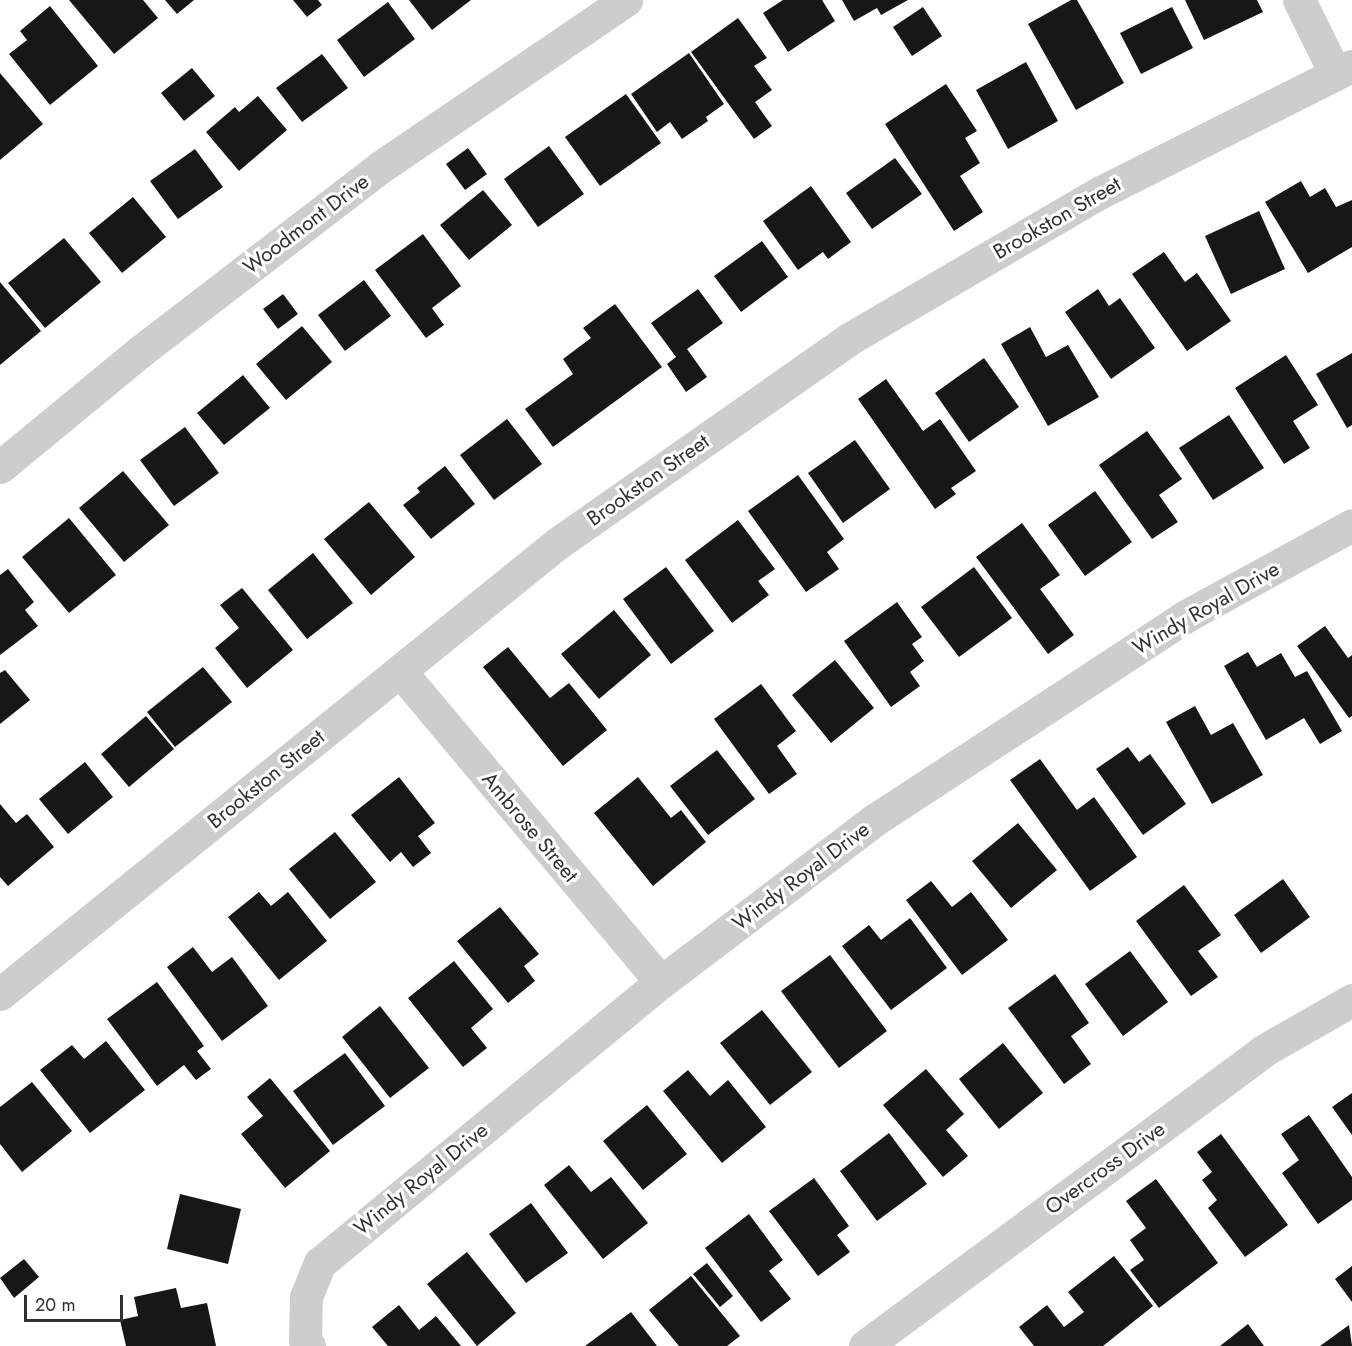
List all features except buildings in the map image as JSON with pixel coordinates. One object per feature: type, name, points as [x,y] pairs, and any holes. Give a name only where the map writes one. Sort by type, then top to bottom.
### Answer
[{"type":"street","name":"Woodmont Drive","points":[[0,467],[142,350],[379,168],[626,0]]},
{"type":"street","points":[[1299,0],[1343,69]]},
{"type":"street","name":"Brookston Street","points":[[2,987],[558,543],[849,339],[1099,193],[1343,69]]},
{"type":"street","name":"Windy Royal Drive","points":[[309,1346],[305,1340],[306,1297],[320,1263],[345,1240],[661,982],[876,819],[1186,616],[1352,525]]},
{"type":"street","name":"Ambrose Street","points":[[400,671],[661,982]]},
{"type":"street","name":"Overcross Drive","points":[[865,1346],[1263,1051],[1352,1000]]}]
